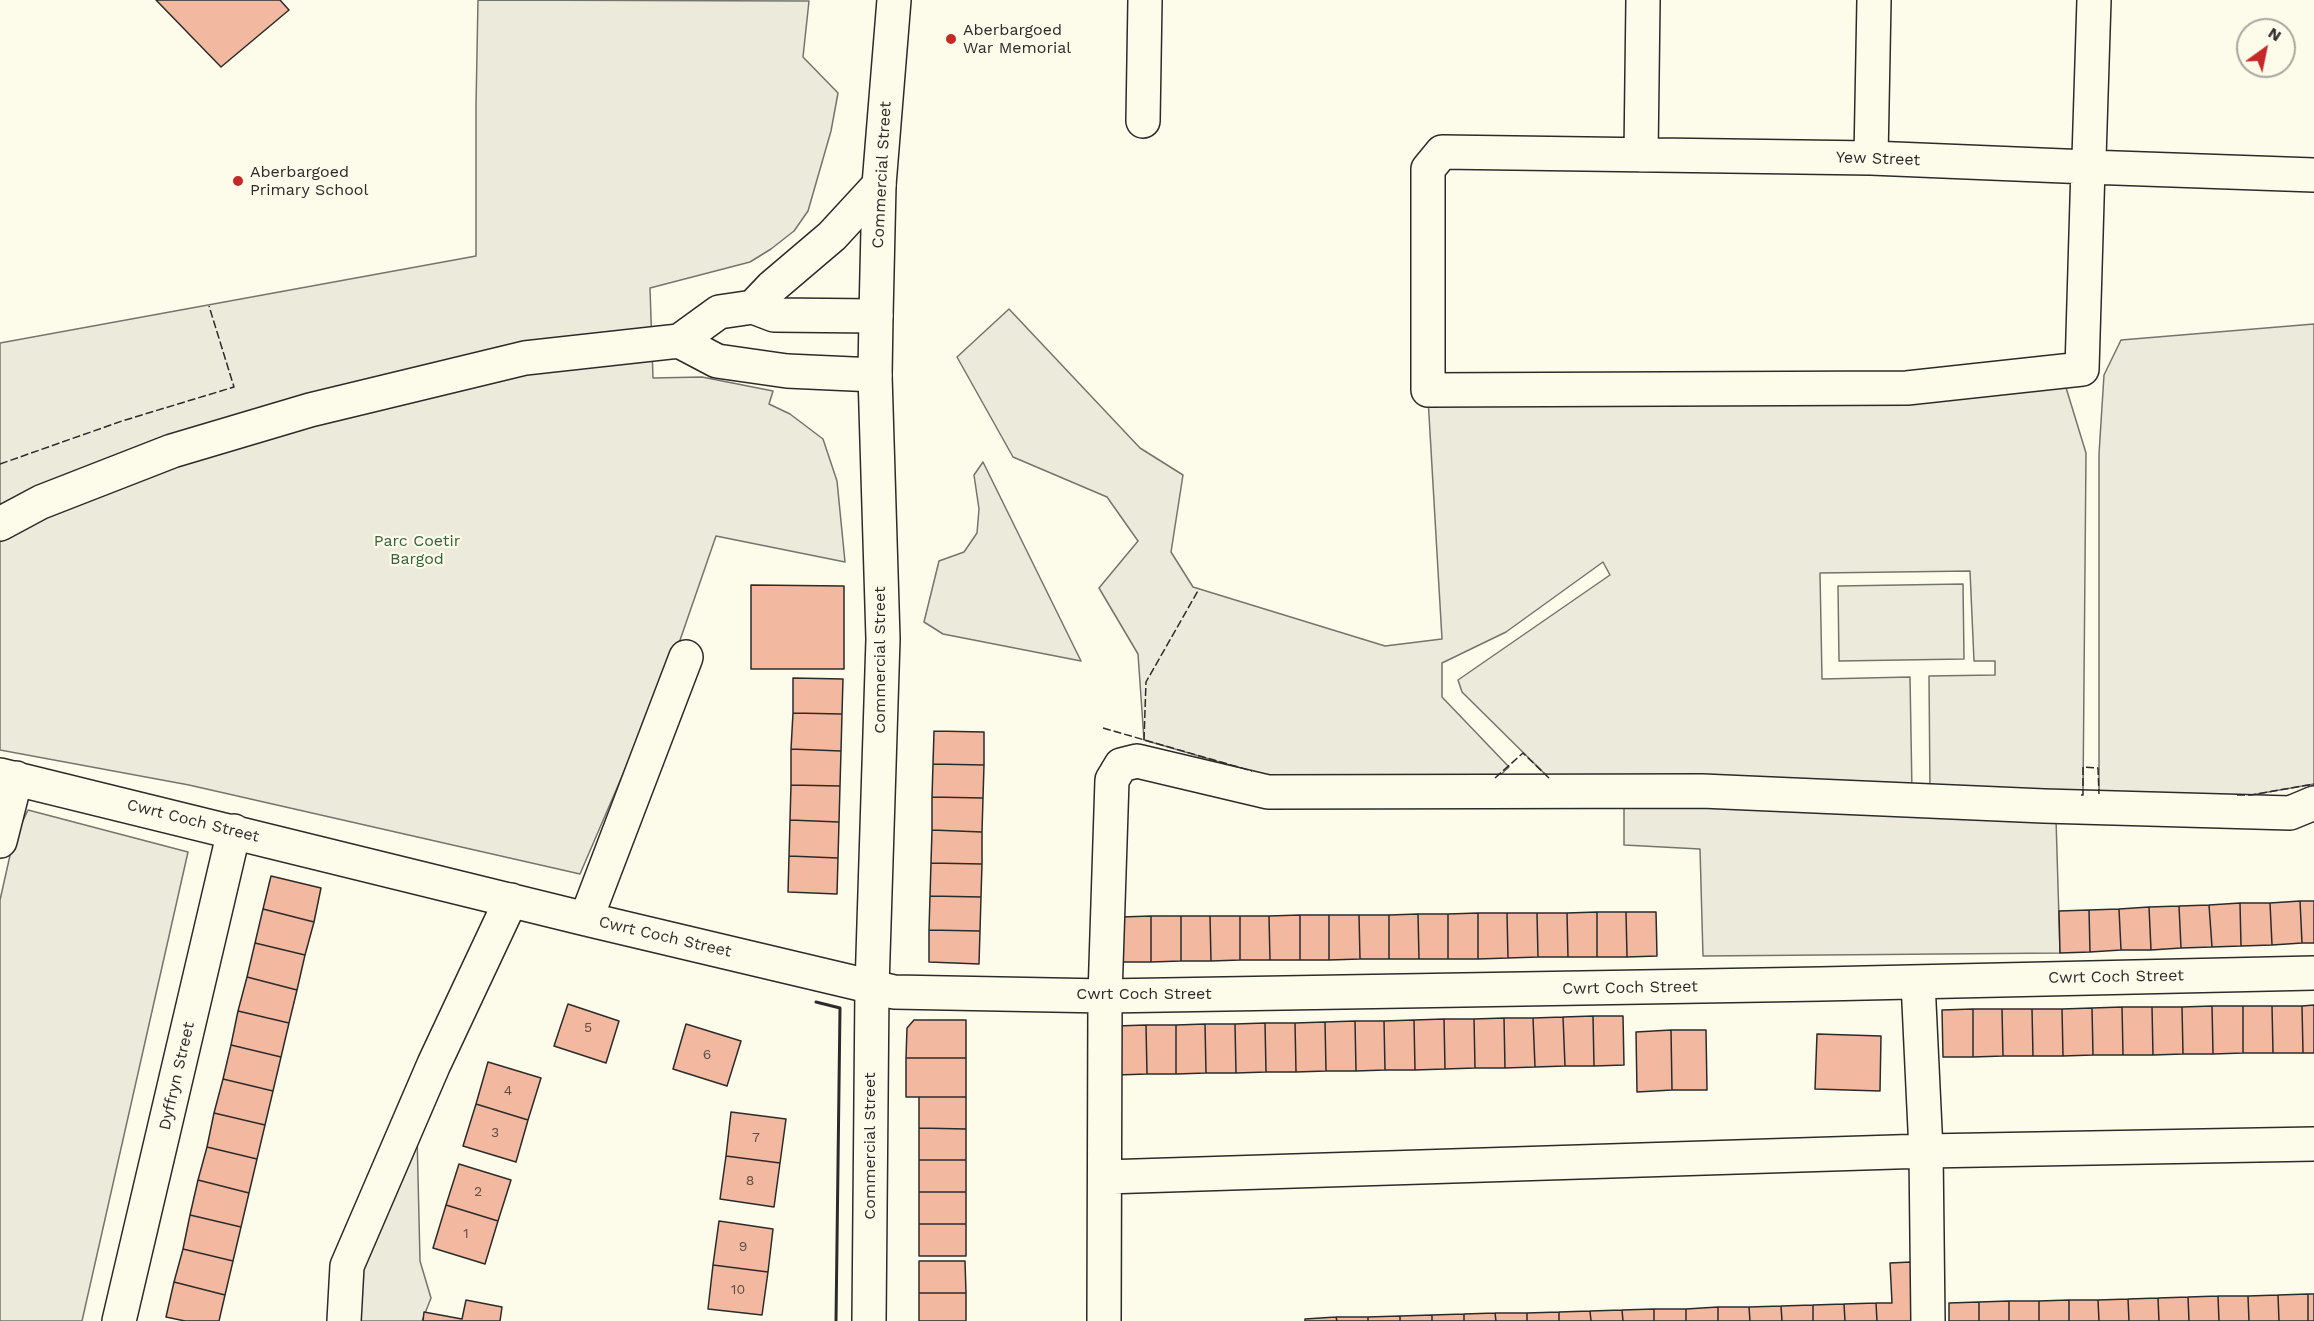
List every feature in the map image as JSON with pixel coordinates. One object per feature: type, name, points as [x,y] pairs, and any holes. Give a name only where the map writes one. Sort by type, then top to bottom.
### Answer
[{"type":"street","name":"Commercial Street","points":[[869,1321],[872,987],[883,639],[875,375],[876,316],[879,185],[894,0]]},
{"type":"street","points":[[1143,121],[1145,0]]},
{"type":"street","points":[[1641,155],[1643,0]]},
{"type":"street","points":[[1871,158],[1874,0]]},
{"type":"street","points":[[2088,167],[2094,0]]},
{"type":"street","name":"Yew Street","points":[[2088,167],[2082,369],[1907,388],[1428,390],[1428,169],[1442,152],[1871,158],[2314,175]]},
{"type":"street","points":[[753,307],[772,287],[832,236],[879,185]]},
{"type":"street","points":[[0,524],[41,502],[172,451],[310,410],[525,358],[679,342],[719,312],[753,307],[774,315],[876,316]]},
{"type":"street","points":[[679,342],[717,361],[787,371],[875,375]]},
{"type":"street","points":[[586,919],[686,657]]},
{"type":"street","points":[[1104,1321],[1105,996],[1112,780],[1121,765],[1137,761],[1268,792],[1702,791],[2044,806],[2290,813],[2314,803]]},
{"type":"street","points":[[0,841],[8,776]]},
{"type":"street","name":"Cwrt Coch Street","points":[[8,776],[586,919],[831,975],[894,992],[1105,996],[2314,973]]},
{"type":"street","name":"Dyffryn Street","points":[[119,1321],[234,831]]},
{"type":"street","points":[[344,1321],[347,1266],[434,1064],[511,900]]},
{"type":"street","points":[[1918,982],[1926,1151],[1928,1321]]},
{"type":"street","points":[[1105,1177],[1926,1151],[2314,1143]]},
{"type":"green space","name":"Parc Coetir Bargod","points":[[478,0],[809,1],[803,57],[838,93],[831,131],[808,211],[794,231],[750,262],[650,288],[653,378],[702,377],[773,391],[769,404],[790,414],[823,439],[837,481],[845,562],[716,536],[678,646],[580,874],[189,785],[0,750],[0,343],[476,256]]},
{"type":"green space","points":[[1009,309],[1140,448],[1183,475],[1171,552],[1193,587],[1385,646],[1442,639],[1428,398],[2064,381],[2086,453],[2083,795],[1930,793],[1929,676],[1995,675],[1995,661],[1974,661],[1970,571],[1820,573],[1822,679],[1910,677],[1912,792],[1549,778],[1462,692],[1458,680],[1610,575],[1603,562],[1506,632],[1442,663],[1442,697],[1509,767],[1497,778],[1274,778],[1144,740],[1138,654],[1099,588],[1138,541],[1107,497],[1013,457],[957,357]]},
{"type":"green space","points":[[2314,324],[2314,784],[2251,795],[2099,794],[2099,454],[2104,375],[2121,340]]},
{"type":"green space","points":[[983,462],[1081,661],[943,634],[924,622],[939,561],[964,552],[977,533],[979,509],[974,475]]},
{"type":"green space","points":[[1963,584],[1964,659],[1839,661],[1838,586]]},
{"type":"green space","points":[[1624,802],[2056,819],[2060,953],[1703,956],[1700,849],[1624,845]]},
{"type":"green space","points":[[28,810],[188,852],[82,1321],[0,1321],[0,900],[13,842]]},
{"type":"green space","points":[[417,1134],[420,1261],[431,1298],[422,1321],[358,1321],[361,1273]]},
{"type":"building","points":[[156,0],[280,0],[289,10],[221,67]]},
{"type":"building","points":[[751,585],[844,586],[844,669],[751,669]]},
{"type":"building","points":[[793,678],[843,679],[842,714],[793,713]]},
{"type":"building","points":[[793,713],[842,714],[841,751],[791,749]]},
{"type":"building","points":[[934,731],[984,732],[984,765],[933,764]]},
{"type":"building","points":[[791,749],[841,751],[840,786],[791,785]]},
{"type":"building","points":[[933,764],[984,765],[983,798],[932,797]]},
{"type":"building","points":[[791,785],[840,786],[839,822],[790,820]]},
{"type":"building","points":[[932,797],[983,798],[982,832],[932,830]]},
{"type":"building","points":[[790,820],[839,822],[838,858],[789,856]]},
{"type":"building","points":[[932,830],[982,832],[982,864],[931,863]]},
{"type":"building","points":[[789,856],[838,858],[837,894],[788,892]]},
{"type":"building","points":[[931,863],[982,864],[981,897],[930,896]]},
{"type":"building","points":[[271,876],[321,888],[314,922],[263,909]]},
{"type":"building","points":[[930,896],[981,897],[980,931],[929,930]]},
{"type":"building","points":[[2300,901],[2314,901],[2314,943],[2302,943]]},
{"type":"building","points":[[2300,901],[2302,943],[2272,945],[2270,903]]},
{"type":"building","points":[[2240,903],[2270,903],[2272,945],[2241,946]]},
{"type":"building","points":[[2240,903],[2241,946],[2212,947],[2209,905]]},
{"type":"building","points":[[2209,905],[2212,947],[2181,948],[2179,906]]},
{"type":"building","points":[[2179,906],[2181,948],[2151,950],[2149,907]]},
{"type":"building","points":[[2149,907],[2151,950],[2121,950],[2119,909]]},
{"type":"building","points":[[263,909],[314,922],[305,955],[255,943]]},
{"type":"building","points":[[2119,909],[2121,950],[2090,952],[2089,910]]},
{"type":"building","points":[[2089,910],[2090,952],[2060,953],[2059,911]]},
{"type":"building","points":[[1597,912],[1597,957],[1568,957],[1567,913]]},
{"type":"building","points":[[1597,912],[1626,912],[1627,957],[1597,957]]},
{"type":"building","points":[[1626,912],[1656,912],[1657,956],[1627,957]]},
{"type":"building","points":[[1478,913],[1478,959],[1448,959],[1448,914]]},
{"type":"building","points":[[1478,913],[1507,913],[1508,958],[1478,959]]},
{"type":"building","points":[[1507,913],[1537,913],[1538,957],[1508,958]]},
{"type":"building","points":[[1537,913],[1567,913],[1568,957],[1538,957]]},
{"type":"building","points":[[1418,914],[1419,959],[1389,959],[1389,915]]},
{"type":"building","points":[[1418,914],[1448,914],[1448,959],[1419,959]]},
{"type":"building","points":[[1300,915],[1300,960],[1270,960],[1269,916]]},
{"type":"building","points":[[1300,915],[1329,915],[1329,960],[1300,960]]},
{"type":"building","points":[[1329,915],[1359,915],[1360,959],[1329,960]]},
{"type":"building","points":[[1359,915],[1389,915],[1389,959],[1360,959]]},
{"type":"building","points":[[1151,916],[1151,962],[1121,962],[1121,917]]},
{"type":"building","points":[[1151,916],[1181,916],[1181,961],[1151,962]]},
{"type":"building","points":[[1181,916],[1210,916],[1211,961],[1181,961]]},
{"type":"building","points":[[1210,916],[1240,916],[1240,960],[1211,961]]},
{"type":"building","points":[[1240,916],[1269,916],[1270,960],[1240,960]]},
{"type":"building","points":[[929,930],[980,931],[979,964],[929,962]]},
{"type":"building","points":[[255,943],[305,955],[297,990],[247,977]]},
{"type":"building","points":[[247,977],[297,990],[289,1023],[238,1011]]},
{"type":"building","points":[[568,1004],[619,1021],[606,1063],[554,1046]]},
{"type":"building","points":[[2314,1005],[2314,1053],[2303,1053],[2302,1006]]},
{"type":"building","points":[[2212,1006],[2243,1006],[2243,1053],[2213,1054]]},
{"type":"building","points":[[2212,1006],[2213,1054],[2183,1054],[2182,1007]]},
{"type":"building","points":[[2243,1006],[2272,1006],[2273,1053],[2243,1053]]},
{"type":"building","points":[[2272,1006],[2302,1006],[2303,1053],[2273,1053]]},
{"type":"building","points":[[2122,1007],[2152,1007],[2153,1055],[2123,1055]]},
{"type":"building","points":[[2122,1007],[2123,1055],[2093,1055],[2092,1008]]},
{"type":"building","points":[[2152,1007],[2182,1007],[2183,1054],[2153,1055]]},
{"type":"building","points":[[2092,1008],[2093,1055],[2063,1056],[2062,1009]]},
{"type":"building","points":[[1973,1009],[2002,1009],[2003,1056],[1973,1057]]},
{"type":"building","points":[[1973,1009],[1973,1057],[1943,1057],[1942,1010]]},
{"type":"building","points":[[2002,1009],[2032,1009],[2033,1056],[2003,1056]]},
{"type":"building","points":[[2032,1009],[2062,1009],[2063,1056],[2033,1056]]},
{"type":"building","points":[[238,1011],[289,1023],[281,1057],[231,1045]]},
{"type":"building","points":[[1593,1016],[1594,1066],[1565,1066],[1563,1017]]},
{"type":"building","points":[[1593,1016],[1623,1016],[1624,1065],[1594,1066]]},
{"type":"building","points":[[1563,1017],[1565,1066],[1535,1067],[1533,1018]]},
{"type":"building","points":[[1504,1018],[1505,1068],[1475,1068],[1474,1019]]},
{"type":"building","points":[[1504,1018],[1533,1018],[1535,1067],[1505,1068]]},
{"type":"building","points":[[1444,1019],[1445,1069],[1415,1070],[1414,1020]]},
{"type":"building","points":[[1444,1019],[1474,1019],[1475,1068],[1445,1069]]},
{"type":"building","points":[[914,1020],[966,1020],[966,1058],[906,1058],[907,1028]]},
{"type":"building","points":[[1414,1020],[1415,1070],[1385,1070],[1384,1021]]},
{"type":"building","points":[[1355,1021],[1356,1071],[1326,1071],[1325,1022]]},
{"type":"building","points":[[1355,1021],[1384,1021],[1385,1070],[1356,1071]]},
{"type":"building","points":[[1325,1022],[1326,1071],[1296,1072],[1295,1023]]},
{"type":"building","points":[[1265,1023],[1266,1072],[1236,1073],[1235,1024]]},
{"type":"building","points":[[1265,1023],[1295,1023],[1296,1072],[1266,1072]]},
{"type":"building","points":[[686,1024],[741,1041],[727,1086],[673,1069]]},
{"type":"building","points":[[1205,1024],[1206,1073],[1176,1074],[1176,1025]]},
{"type":"building","points":[[1205,1024],[1235,1024],[1236,1073],[1206,1073]]},
{"type":"building","points":[[1146,1025],[1147,1074],[1117,1075],[1116,1026]]},
{"type":"building","points":[[1146,1025],[1176,1025],[1176,1074],[1147,1074]]},
{"type":"building","points":[[1671,1030],[1672,1090],[1637,1092],[1636,1032]]},
{"type":"building","points":[[1671,1030],[1706,1030],[1707,1090],[1672,1090]]},
{"type":"building","points":[[1817,1034],[1881,1036],[1880,1091],[1815,1089]]},
{"type":"building","points":[[231,1045],[281,1057],[273,1091],[223,1079]]},
{"type":"building","points":[[906,1058],[966,1058],[966,1097],[906,1097]]},
{"type":"building","points":[[488,1062],[541,1078],[528,1120],[476,1104]]},
{"type":"building","points":[[223,1079],[273,1091],[265,1125],[214,1113]]},
{"type":"building","points":[[919,1097],[966,1097],[966,1129],[919,1128]]},
{"type":"building","points":[[476,1104],[528,1120],[516,1162],[463,1146]]},
{"type":"building","points":[[731,1112],[786,1119],[780,1163],[726,1156]]},
{"type":"building","points":[[214,1113],[265,1125],[257,1159],[207,1147]]},
{"type":"building","points":[[919,1128],[966,1129],[966,1160],[919,1160]]},
{"type":"building","points":[[207,1147],[257,1159],[249,1193],[198,1180]]},
{"type":"building","points":[[726,1156],[780,1163],[774,1207],[720,1199]]},
{"type":"building","points":[[919,1160],[966,1160],[966,1192],[919,1192]]},
{"type":"building","points":[[459,1164],[511,1180],[498,1221],[446,1205]]},
{"type":"building","points":[[198,1180],[249,1193],[241,1227],[190,1215]]},
{"type":"building","points":[[919,1192],[966,1192],[966,1224],[919,1224]]},
{"type":"building","points":[[446,1205],[498,1221],[485,1264],[433,1248]]},
{"type":"building","points":[[190,1215],[241,1227],[233,1261],[183,1249]]},
{"type":"building","points":[[719,1221],[773,1229],[768,1272],[713,1265]]},
{"type":"building","points":[[919,1224],[966,1224],[966,1256],[919,1256]]},
{"type":"building","points":[[183,1249],[233,1261],[225,1295],[174,1282]]},
{"type":"building","points":[[919,1261],[965,1261],[966,1293],[919,1293]]},
{"type":"building","points":[[1911,1262],[1913,1321],[1877,1321],[1876,1303],[1892,1303],[1890,1263]]},
{"type":"building","points":[[713,1265],[768,1272],[762,1315],[708,1309]]},
{"type":"building","points":[[174,1282],[225,1295],[219,1321],[185,1321],[166,1317]]},
{"type":"building","points":[[919,1293],[966,1293],[966,1321],[919,1321]]},
{"type":"building","points":[[2308,1294],[2308,1321],[2279,1321],[2278,1295]]},
{"type":"building","points":[[2308,1294],[2314,1294],[2314,1321],[2308,1321]]},
{"type":"building","points":[[2278,1295],[2279,1321],[2249,1321],[2248,1296]]},
{"type":"building","points":[[2218,1296],[2219,1321],[2189,1321],[2188,1297]]},
{"type":"building","points":[[2218,1296],[2248,1296],[2249,1321],[2219,1321]]},
{"type":"building","points":[[2188,1297],[2189,1321],[2159,1321],[2158,1298]]},
{"type":"building","points":[[2158,1298],[2159,1321],[2129,1321],[2128,1299]]},
{"type":"building","points":[[2128,1299],[2129,1321],[2099,1321],[2098,1300]]},
{"type":"building","points":[[466,1300],[502,1307],[500,1321],[423,1321],[424,1312],[462,1319]]},
{"type":"building","points":[[2069,1300],[2069,1321],[2039,1321],[2039,1301]]},
{"type":"building","points":[[2069,1300],[2098,1300],[2099,1321],[2069,1321]]},
{"type":"building","points":[[2009,1301],[2009,1321],[1979,1321],[1979,1302]]},
{"type":"building","points":[[2009,1301],[2039,1301],[2039,1321],[2009,1321]]},
{"type":"building","points":[[1979,1302],[1979,1321],[1949,1321],[1949,1303]]},
{"type":"building","points":[[1876,1303],[1877,1321],[1845,1321],[1844,1304]]},
{"type":"building","points":[[1844,1304],[1845,1321],[1813,1321],[1813,1305]]},
{"type":"building","points":[[1813,1305],[1813,1321],[1782,1321],[1781,1306]]},
{"type":"building","points":[[1781,1306],[1782,1321],[1750,1321],[1749,1307]]},
{"type":"building","points":[[1718,1307],[1749,1307],[1750,1321],[1718,1321]]},
{"type":"building","points":[[1718,1307],[1718,1321],[1686,1321],[1686,1309]]},
{"type":"building","points":[[1654,1309],[1686,1309],[1686,1321],[1654,1321]]},
{"type":"building","points":[[1654,1309],[1654,1321],[1623,1321],[1622,1310]]},
{"type":"building","points":[[1622,1310],[1623,1321],[1591,1321],[1590,1311]]},
{"type":"building","points":[[1590,1311],[1591,1321],[1559,1321],[1559,1312]]},
{"type":"building","points":[[1559,1312],[1559,1321],[1527,1321],[1527,1313]]},
{"type":"building","points":[[1495,1313],[1527,1313],[1527,1321],[1496,1321]]},
{"type":"building","points":[[1495,1313],[1496,1321],[1464,1321],[1464,1314]]},
{"type":"building","points":[[1464,1314],[1464,1321],[1432,1321],[1432,1315]]},
{"type":"building","points":[[1432,1315],[1432,1321],[1400,1321],[1400,1316]]},
{"type":"building","points":[[1400,1316],[1400,1321],[1368,1321],[1368,1317]]},
{"type":"building","points":[[1336,1317],[1368,1317],[1368,1321],[1337,1321]]},
{"type":"building","points":[[1336,1317],[1337,1321],[1305,1321],[1305,1319]]},
{"type":"fence","points":[[0,464],[122,421],[234,387],[209,306]]},
{"type":"fence","points":[[1144,740],[1146,682],[1199,589]]},
{"type":"fence","points":[[1103,728],[1252,771]]},
{"type":"fence","points":[[1495,778],[1523,753],[1549,778]]},
{"type":"fence","points":[[2081,795],[2083,795],[2083,767],[2098,768],[2099,794]]},
{"type":"fence","points":[[2237,795],[2251,795],[2314,784]]},
{"type":"wall","points":[[816,1002],[840,1008],[836,1321]]},
{"type":"place","name":"Aberbargoed War Memorial","points":[[951,39]]},
{"type":"place","name":"Aberbargoed Primary School","points":[[238,181]]}]
